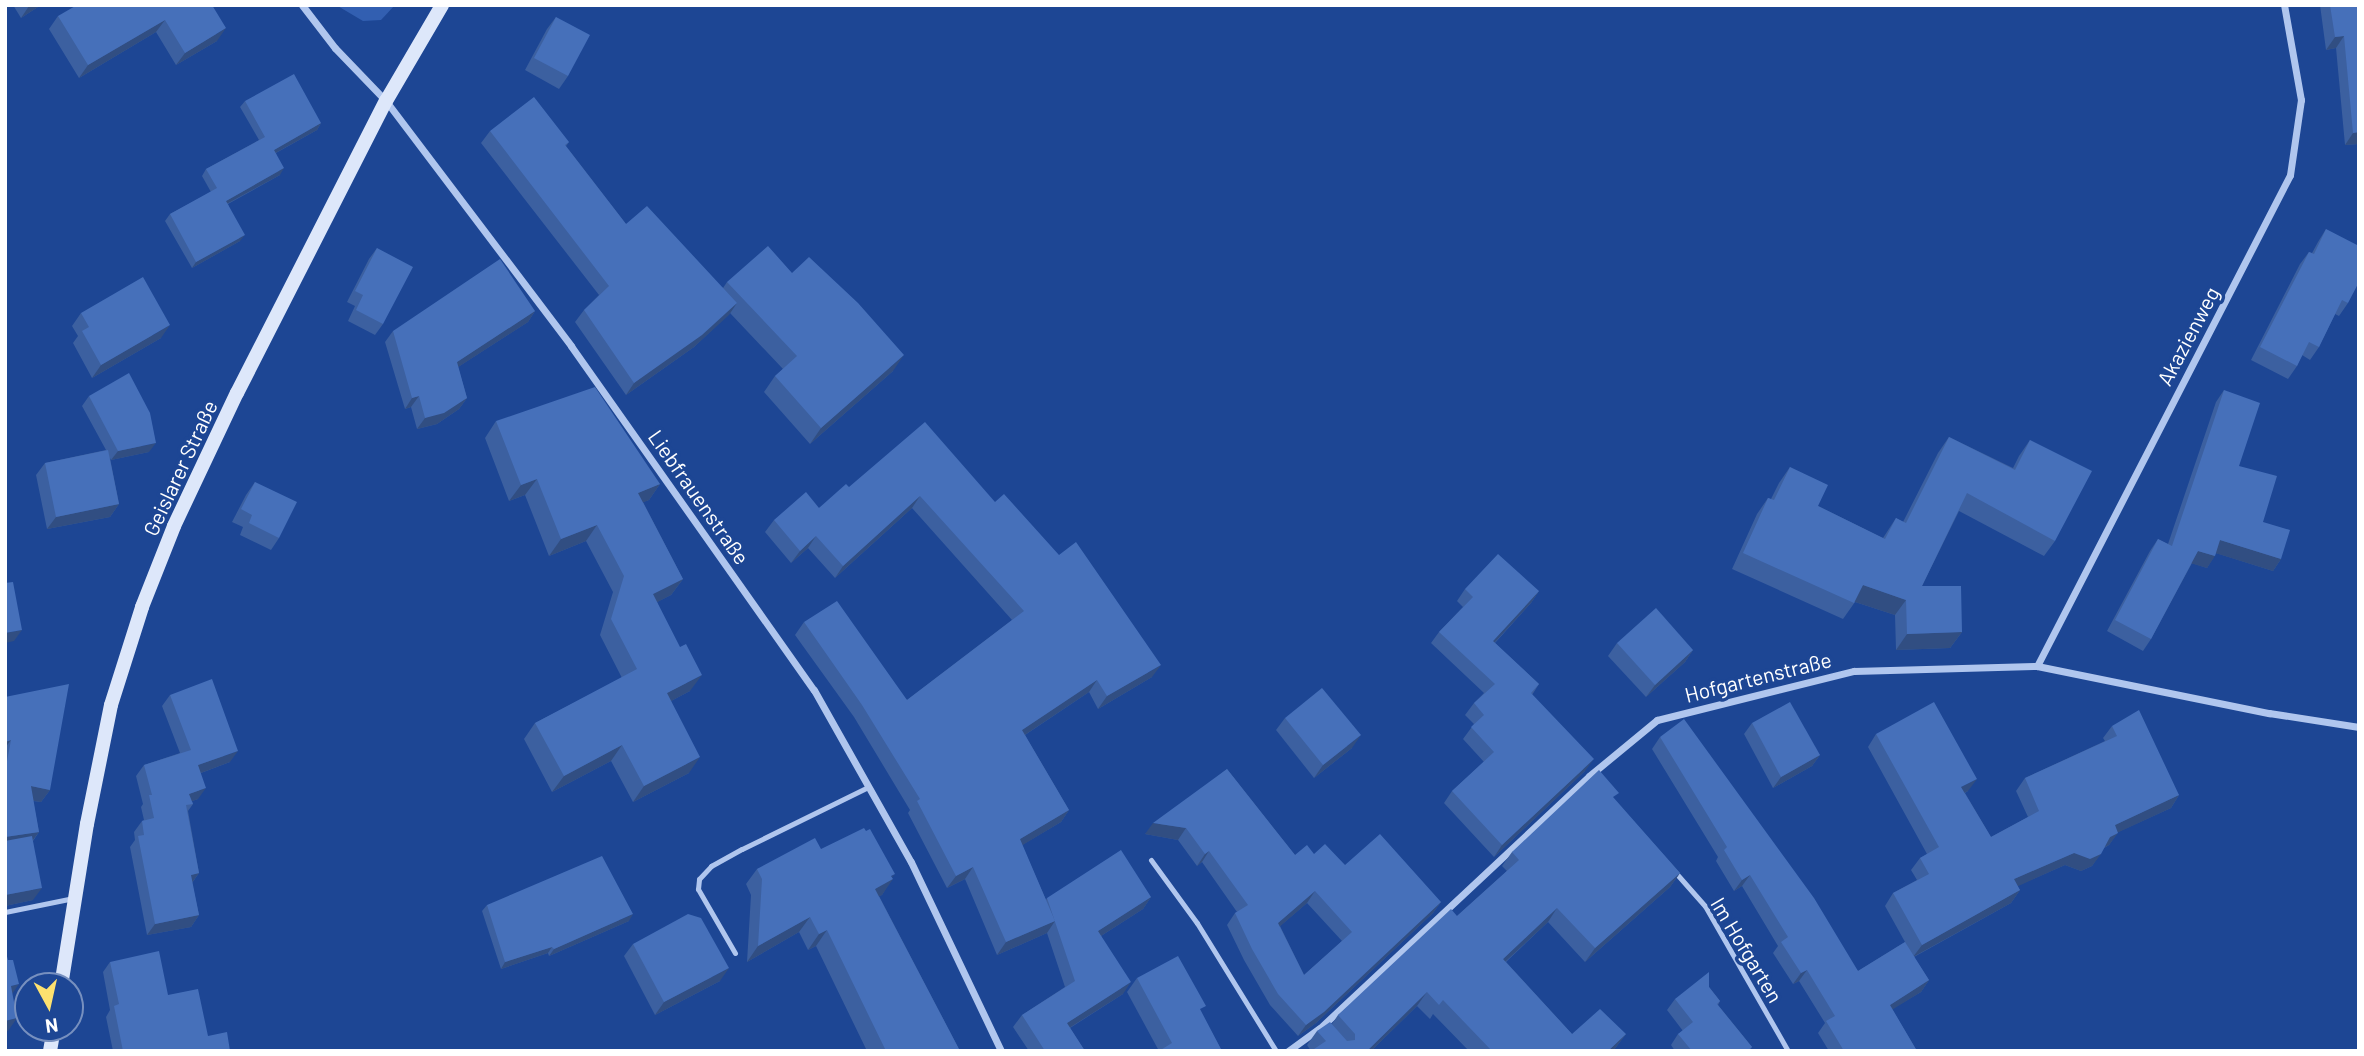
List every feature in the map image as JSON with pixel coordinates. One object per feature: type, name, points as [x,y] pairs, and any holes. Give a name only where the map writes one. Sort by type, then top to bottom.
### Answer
[{"type":"main road","name":"Geislarer Straße","points":[[63,972],[74,898],[111,705],[142,607],[174,526],[237,393],[386,101],[442,5]]},
{"type":"street","name":"Liebfrauenstraße","points":[[302,5],[335,48],[386,101],[571,346],[814,690],[911,862],[1001,1051]]},
{"type":"street","name":"Akazienweg","points":[[2037,666],[2290,175],[2301,100],[2284,5]]},
{"type":"street","name":"Hofgartenstraße","points":[[1288,1051],[1320,1028],[1589,776],[1657,720],[1854,671],[2037,666],[2269,713],[2359,727]]},
{"type":"lane","points":[[1589,776],[1598,786]]},
{"type":"lane","points":[[734,953],[698,889],[699,879],[711,866],[742,849],[868,787]]},
{"type":"lane","points":[[1151,860],[1197,923],[1276,1051]]},
{"type":"lane","name":"Im Hofgarten","points":[[1669,866],[1705,906],[1788,1051]]},
{"type":"lane","points":[[5,912],[74,898]]},
{"type":"lane","points":[[1320,1028],[1327,1036]]},
{"type":"shaded area","points":[[336,5],[395,5],[381,20],[363,21]]},
{"type":"building","points":[[77,5],[212,5],[226,28],[185,53],[165,20],[88,65],[58,16]]},
{"type":"building","points":[[2330,5],[2359,5],[2359,132],[2353,133],[2344,36],[2335,37]]},
{"type":"building","points":[[556,17],[590,35],[568,76],[534,58]]},
{"type":"building","points":[[294,74],[321,123],[274,150],[284,168],[226,201],[245,235],[196,262],[170,214],[217,188],[206,169],[265,137],[245,101]]},
{"type":"building","points":[[534,97],[569,142],[565,145],[626,224],[647,206],[737,303],[702,335],[634,383],[584,310],[609,286],[490,131]]},
{"type":"building","points":[[2326,229],[2359,246],[2359,282],[2348,303],[2342,300],[2319,347],[2309,342],[2297,366],[2260,347],[2309,252],[2314,254]]},
{"type":"building","points":[[768,246],[792,273],[809,257],[858,303],[904,355],[821,428],[775,376],[797,356],[727,282]]},
{"type":"building","points":[[377,248],[413,267],[383,324],[356,310],[363,295],[355,291]]},
{"type":"building","points":[[500,259],[535,311],[457,362],[467,398],[444,413],[425,418],[419,396],[412,398],[393,331]]},
{"type":"building","points":[[143,277],[170,325],[101,365],[82,331],[89,327],[81,313]]},
{"type":"building","points":[[129,373],[150,413],[156,443],[118,451],[89,396]]},
{"type":"building","points":[[595,387],[660,484],[638,493],[683,579],[653,594],[680,647],[686,644],[702,675],[667,693],[700,757],[644,786],[622,745],[564,776],[535,723],[637,669],[611,619],[624,576],[597,525],[561,539],[537,479],[521,485],[496,421]]},
{"type":"building","points":[[2224,390],[2260,403],[2239,466],[2277,476],[2263,522],[2290,530],[2281,559],[2220,540],[2215,556],[2198,551],[2151,639],[2115,620],[2158,539],[2172,546]]},
{"type":"building","points":[[925,422],[995,502],[1004,494],[1059,555],[1076,542],[1161,665],[1107,696],[1097,680],[1022,730],[1069,810],[1020,839],[1055,921],[1006,942],[973,867],[956,876],[917,801],[920,799],[862,705],[804,622],[837,601],[907,700],[1024,611],[920,496],[843,566],[816,536],[800,551],[774,520],[806,492],[819,508],[846,484],[849,487]]},
{"type":"building","points":[[1949,437],[2015,470],[2030,440],[2092,471],[2055,541],[1967,493],[1922,586],[1961,586],[1962,632],[1907,634],[1906,600],[1863,585],[1854,603],[1743,553],[1768,498],[1774,500],[1790,467],[1828,485],[1818,506],[1885,539],[1896,518],[1906,523]]},
{"type":"building","points":[[108,450],[119,504],[56,517],[45,463]]},
{"type":"building","points":[[255,482],[297,502],[279,538],[249,523],[252,515],[241,509]]},
{"type":"building","points":[[1498,554],[1539,591],[1493,641],[1539,684],[1531,693],[1594,759],[1502,845],[1452,791],[1494,752],[1471,727],[1484,715],[1474,703],[1495,684],[1439,632],[1473,597],[1465,589]]},
{"type":"building","points":[[13,582],[22,630],[5,633],[5,583]]},
{"type":"building","points":[[1656,608],[1693,650],[1655,685],[1617,643]]},
{"type":"building","points":[[212,679],[238,751],[198,765],[206,788],[189,794],[193,804],[186,805],[199,873],[191,875],[199,915],[155,924],[138,836],[144,835],[142,821],[154,818],[149,795],[152,795],[144,765],[191,750],[170,695]]},
{"type":"building","points":[[69,684],[50,790],[31,786],[39,832],[5,837],[5,772],[11,740],[5,742],[5,697]]},
{"type":"building","points":[[1322,688],[1361,735],[1323,765],[1285,718]]},
{"type":"building","points":[[1790,702],[1820,755],[1781,777],[1752,723]]},
{"type":"building","points":[[1934,702],[1977,779],[1961,787],[1991,837],[2039,811],[2025,778],[2117,736],[2112,726],[2139,710],[2179,795],[2115,825],[2118,833],[2110,837],[2101,854],[2090,859],[2074,853],[2014,879],[2020,890],[1922,945],[1893,893],[1929,874],[1920,858],[1939,847],[1876,734]]},
{"type":"building","points":[[1684,719],[1814,898],[1858,971],[1905,942],[1929,980],[1890,1005],[1917,1051],[1844,1051],[1826,1021],[1835,1016],[1807,970],[1801,973],[1781,942],[1788,937],[1750,875],[1742,880],[1724,850],[1727,847],[1660,737]]},
{"type":"building","points":[[1227,769],[1295,855],[1307,845],[1314,854],[1325,844],[1345,865],[1380,834],[1441,902],[1324,1012],[1306,1025],[1278,994],[1252,949],[1235,913],[1248,905],[1209,851],[1205,854],[1186,828],[1153,823]],"holes":[[[1315,891],[1352,932],[1304,975],[1278,923]]]},
{"type":"building","points":[[1599,770],[1619,793],[1613,797],[1680,873],[1595,948],[1557,908],[1503,959],[1572,1034],[1600,1009],[1626,1034],[1608,1051],[1492,1051],[1443,1000],[1439,1005],[1427,992],[1367,1051],[1311,1051],[1326,1041],[1317,1031],[1330,1022],[1347,1041],[1355,1040],[1355,1034],[1338,1015],[1451,909],[1457,916],[1519,860],[1512,852]]},
{"type":"building","points":[[864,828],[866,831],[870,829],[895,874],[891,876],[893,879],[875,889],[960,1051],[886,1051],[827,930],[819,934],[810,917],[758,946],[762,879],[757,869],[815,838],[821,849]]},
{"type":"building","points":[[32,836],[42,888],[5,895],[5,841]]},
{"type":"building","points":[[1121,850],[1151,897],[1098,931],[1131,982],[1067,1023],[1085,1051],[1045,1051],[1022,1015],[1075,981],[1047,898]]},
{"type":"building","points":[[602,856],[633,914],[554,949],[552,947],[505,962],[487,905]]},
{"type":"building","points":[[688,914],[701,918],[729,968],[664,1002],[633,944]]},
{"type":"building","points":[[5,949],[8,960],[13,960],[16,972],[14,985],[11,986],[14,1019],[5,1021]]},
{"type":"building","points":[[159,951],[168,995],[198,989],[208,1036],[227,1032],[230,1051],[123,1051],[114,1006],[119,1004],[110,962]]},
{"type":"building","points":[[1178,956],[1206,1006],[1200,1009],[1222,1051],[1159,1051],[1172,1043],[1137,978]]},
{"type":"building","points":[[1709,972],[1709,987],[1720,1001],[1717,1004],[1752,1047],[1747,1051],[1692,1051],[1678,1034],[1693,1022],[1675,999]]}]
